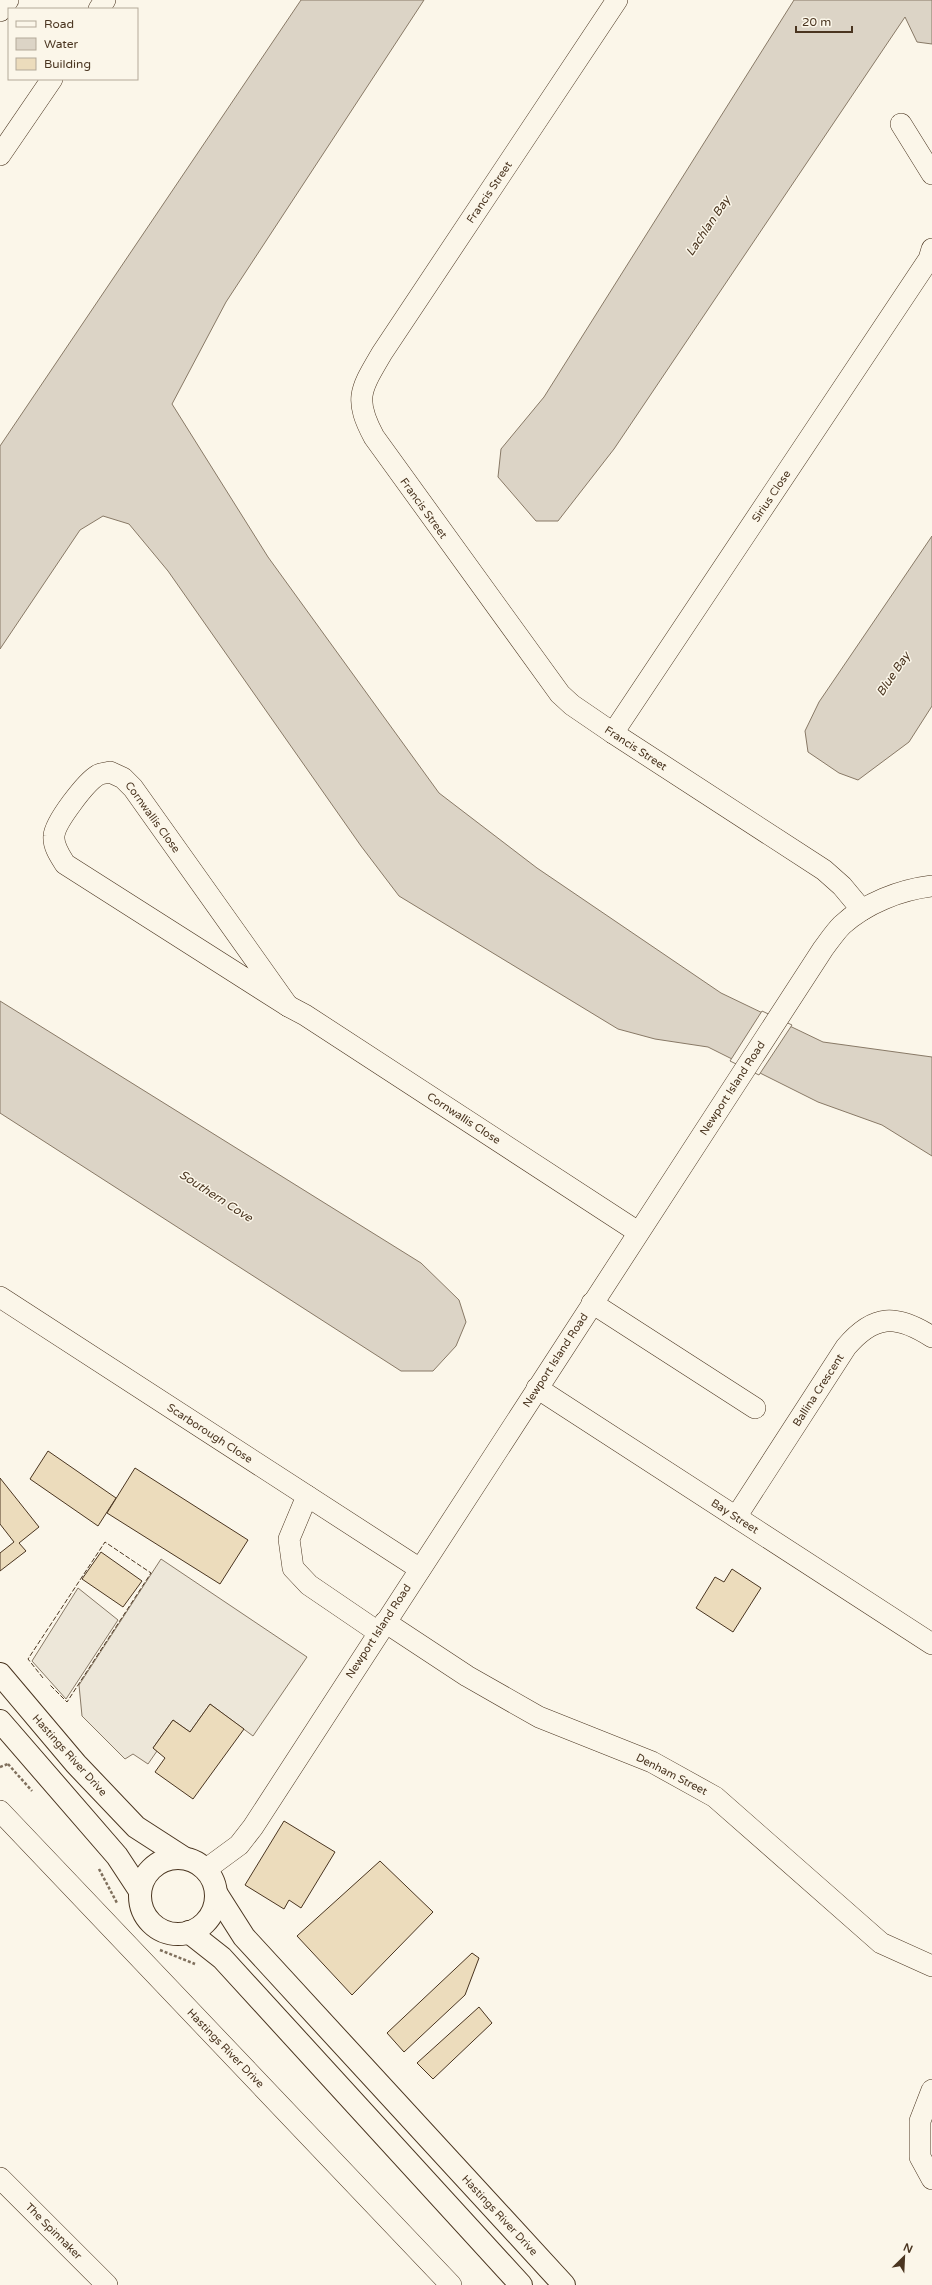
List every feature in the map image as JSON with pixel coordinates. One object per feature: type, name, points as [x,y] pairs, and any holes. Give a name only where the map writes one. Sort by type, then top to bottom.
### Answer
[{"type":"main road","name":"Hastings River Drive","points":[[0,1674],[76,1764],[136,1827],[184,1858]]},
{"type":"main road","points":[[0,1721],[116,1856],[140,1891]]},
{"type":"main road","points":[[172,1858],[184,1858],[196,1862],[206,1870],[213,1880],[216,1892],[215,1906],[210,1917],[201,1926],[189,1932],[170,1932],[153,1925],[145,1915],[140,1904],[140,1891],[143,1879],[150,1869],[160,1862],[172,1858]]},
{"type":"main road","name":"Hastings River Drive","points":[[216,1892],[244,1937],[564,2285]]},
{"type":"main road","points":[[189,1932],[222,1958],[522,2285]]},
{"type":"street","points":[[0,11],[8,0]]},
{"type":"street","points":[[99,8],[105,0]]},
{"type":"street","name":"Francis Street","points":[[617,0],[382,353],[361,394],[363,416],[374,437],[548,681],[572,705],[824,870],[842,886],[862,910]]},
{"type":"street","points":[[2,148],[51,80]]},
{"type":"street","points":[[901,124],[932,174]]},
{"type":"street","name":"Sirius Close","points":[[613,733],[930,254]]},
{"type":"street","name":"Cornwallis Close","points":[[288,1006],[133,788],[123,778],[110,772],[99,774],[58,822],[54,837],[57,852],[65,864],[288,1006],[305,1015],[638,1232]]},
{"type":"street","name":"Newport Island Road","points":[[206,1870],[239,1845],[253,1826],[739,1076],[827,943],[841,925],[862,910],[886,898],[932,886]]},
{"type":"street","name":"Scarborough Close","points":[[0,1297],[420,1569]]},
{"type":"street","points":[[592,1303],[754,1408]]},
{"type":"street","name":"Ballina Crescent","points":[[736,1517],[846,1347],[857,1334],[867,1326],[878,1322],[893,1321],[916,1328],[932,1337]]},
{"type":"street","name":"Bay Street","points":[[537,1388],[932,1644]]},
{"type":"street","name":"Denham Street","points":[[307,1496],[289,1539],[293,1568],[309,1585],[466,1676],[539,1716],[652,1762],[715,1797],[881,1943],[932,1966]]},
{"type":"street","name":"Hastings River Drive","points":[[0,1811],[451,2285]]},
{"type":"street","points":[[932,2090],[920,2121],[920,2157],[932,2179]]},
{"type":"street","name":"The Spinnaker","points":[[0,2178],[108,2285]]},
{"type":"path","points":[[0,1767],[13,1760]]},
{"type":"shaded area","points":[[161,1559],[307,1657],[253,1736],[210,1704],[190,1732],[173,1720],[153,1748],[157,1751],[148,1764],[133,1754],[125,1759],[82,1716],[79,1685]]},
{"type":"shaded area","points":[[78,1588],[118,1620],[66,1699],[32,1661]]},
{"type":"water","points":[[301,0],[424,0],[226,302],[172,404],[268,557],[439,793],[537,868],[721,993],[823,1042],[932,1057],[932,1156],[882,1125],[818,1102],[708,1047],[655,1039],[618,1029],[399,896],[361,846],[168,571],[129,524],[103,516],[80,530],[0,649],[0,446]]},
{"type":"water","name":"Lachlan Bay","points":[[794,0],[932,0],[932,44],[917,42],[905,17],[614,449],[558,521],[536,521],[498,477],[501,449],[544,397]]},
{"type":"water","name":"Blue Bay","points":[[932,536],[932,706],[909,742],[858,780],[839,773],[808,752],[805,731],[819,702]]},
{"type":"water","name":"Southern Cove","points":[[0,1001],[421,1263],[459,1300],[466,1322],[456,1346],[433,1371],[401,1371],[0,1113]]},
{"type":"pier","points":[[762,1011],[792,1025],[759,1075],[730,1061]]},
{"type":"building","points":[[48,1451],[116,1498],[98,1526],[30,1479]]},
{"type":"building","points":[[135,1468],[248,1540],[220,1584],[107,1513]]},
{"type":"building","points":[[0,1478],[39,1527],[19,1543],[26,1551],[0,1571],[0,1553],[14,1542],[0,1524]]},
{"type":"building","points":[[101,1552],[142,1581],[123,1607],[82,1579]]},
{"type":"building","points":[[732,1569],[761,1588],[733,1632],[696,1608],[715,1577],[724,1582]]},
{"type":"building","points":[[210,1704],[244,1729],[193,1799],[155,1772],[165,1758],[153,1748],[173,1720],[190,1732]]},
{"type":"building","points":[[284,1821],[335,1852],[301,1908],[289,1900],[284,1909],[245,1885]]},
{"type":"building","points":[[380,1861],[433,1912],[352,1995],[297,1936]]},
{"type":"building","points":[[472,1953],[479,1958],[465,1995],[404,2052],[387,2033]]},
{"type":"building","points":[[479,2007],[492,2023],[433,2079],[417,2063]]},
{"type":"fence","points":[[43,1678],[28,1659],[105,1542],[151,1573],[67,1702],[50,1685]]}]
